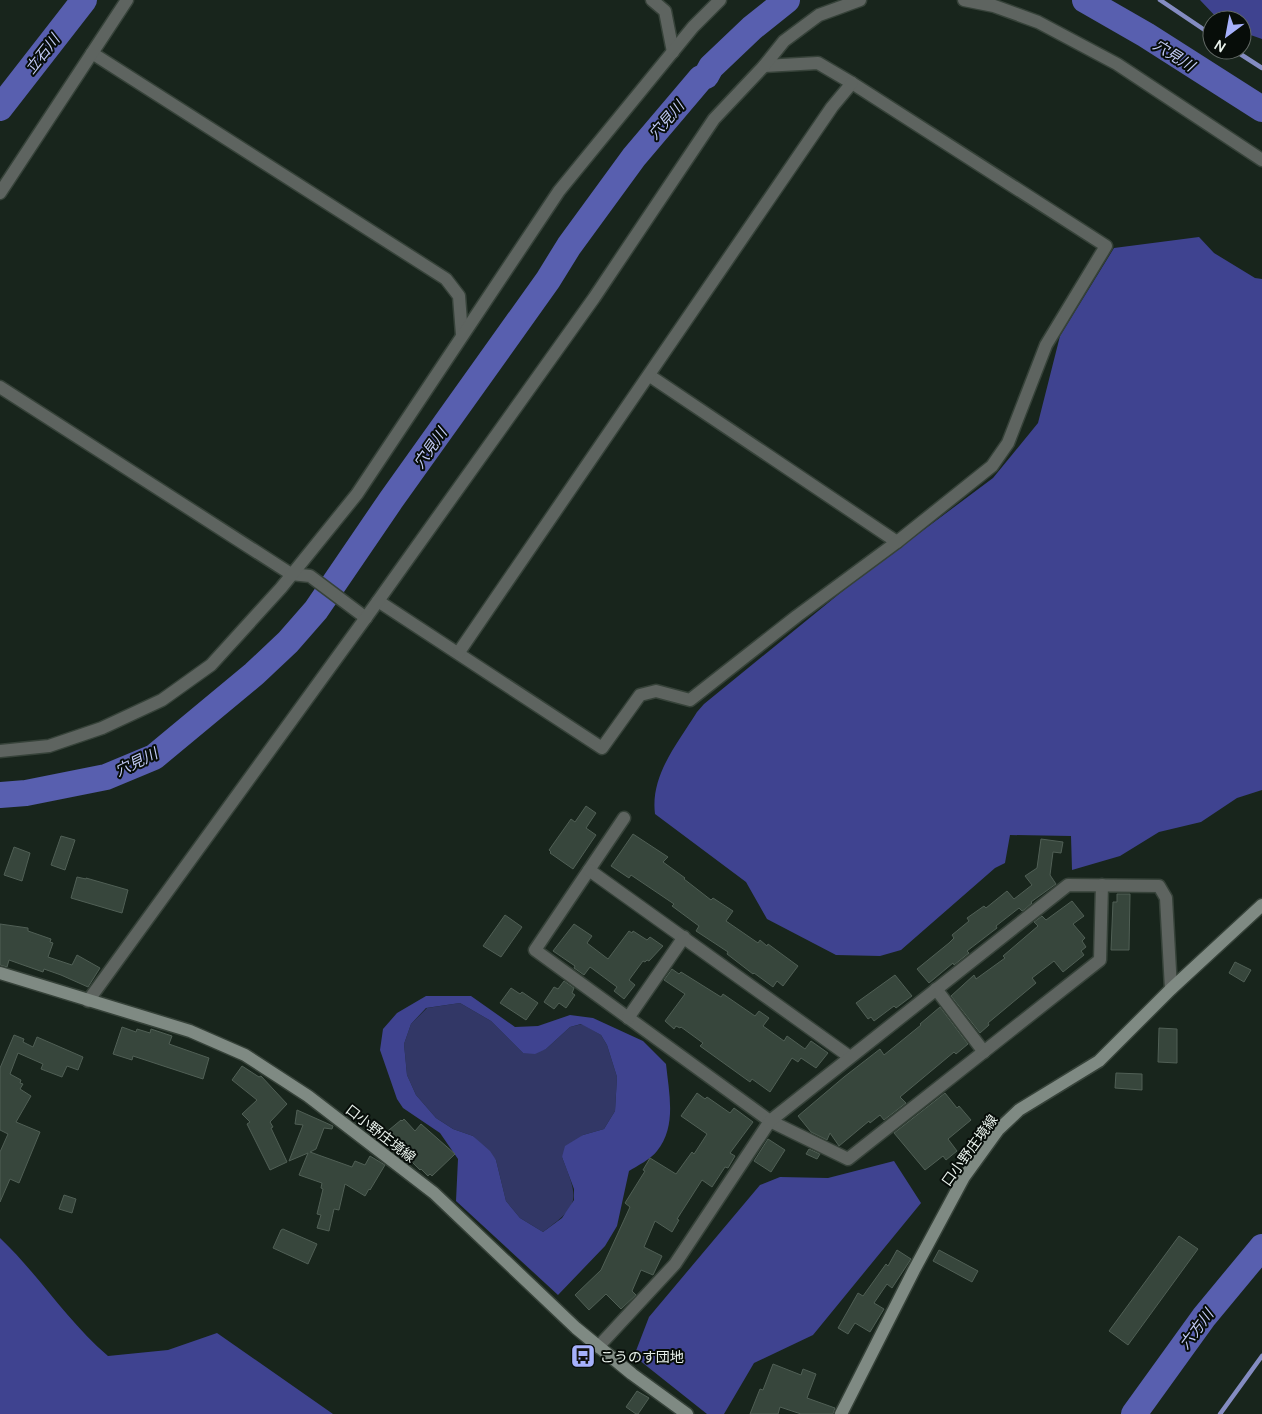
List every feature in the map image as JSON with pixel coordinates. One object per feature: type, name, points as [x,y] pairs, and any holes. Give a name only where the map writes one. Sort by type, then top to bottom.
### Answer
[{"type":"main road","name":"口小野庄境線","points":[[841,1414],[914,1270],[964,1177],[998,1130],[1019,1110],[1099,1061],[1170,989],[1262,905]]},
{"type":"main road","name":"口小野庄境線","points":[[0,973],[199,1035],[245,1055],[308,1096],[434,1193],[576,1328],[632,1374],[687,1414]]},
{"type":"street","points":[[0,193],[128,0]]},
{"type":"street","points":[[652,0],[665,11],[673,52]]},
{"type":"street","points":[[0,751],[49,746],[102,728],[162,700],[211,666],[357,494],[559,191],[693,27],[720,0]]},
{"type":"street","points":[[88,1001],[366,618],[594,298],[714,119],[764,66],[784,40],[819,15],[860,0]]},
{"type":"street","points":[[964,0],[994,6],[1038,22],[1117,64],[1262,160]]},
{"type":"street","points":[[92,53],[446,279],[459,296],[462,335]]},
{"type":"street","points":[[378,600],[602,748],[640,695],[656,690],[690,700],[797,616],[897,542],[992,466],[1008,443],[1046,345],[1106,246],[852,83],[818,64],[764,66]]},
{"type":"street","points":[[459,652],[650,376],[832,107],[852,83]]},
{"type":"street","points":[[650,376],[897,542]]},
{"type":"street","points":[[0,387],[291,574],[310,576],[366,618]]},
{"type":"street","points":[[624,818],[535,950],[770,1121],[848,1159],[1100,960],[1102,885]]},
{"type":"street","points":[[589,870],[850,1056]]},
{"type":"street","points":[[598,1347],[675,1264],[770,1121],[1068,885],[1158,886],[1166,898],[1170,989]]},
{"type":"street","points":[[628,1018],[684,937]]},
{"type":"street","points":[[936,989],[984,1052]]},
{"type":"shaded area","points":[[1200,0],[1262,0],[1262,39],[1252,36],[1252,10],[1210,10]]},
{"type":"shaded area","points":[[1199,237],[1214,253],[1255,278],[1262,279],[1262,790],[1237,798],[1201,822],[1159,832],[1120,856],[1072,870],[1071,836],[1010,835],[1005,863],[995,868],[901,950],[880,956],[836,955],[767,919],[746,882],[655,814],[657,786],[661,773],[674,748],[704,704],[850,585],[993,478],[1038,423],[1060,336],[1114,248]]},
{"type":"shaded area","points":[[426,996],[471,996],[515,1027],[538,1026],[570,1015],[593,1018],[643,1041],[666,1064],[670,1109],[667,1131],[663,1142],[651,1157],[629,1171],[617,1226],[605,1246],[558,1295],[456,1201],[458,1159],[440,1133],[403,1108],[397,1099],[380,1050],[383,1029],[397,1013]],"holes":[[[460,1003],[491,1021],[523,1053],[535,1054],[546,1049],[570,1027],[581,1024],[601,1035],[607,1045],[617,1077],[615,1111],[604,1129],[583,1135],[565,1146],[562,1157],[574,1189],[574,1200],[562,1218],[543,1232],[520,1218],[506,1201],[496,1160],[490,1151],[473,1136],[453,1129],[436,1118],[416,1095],[407,1075],[404,1044],[411,1024],[426,1008]]]},
{"type":"shaded area","points":[[460,1003],[491,1021],[523,1053],[546,1049],[570,1027],[582,1024],[601,1035],[607,1045],[617,1077],[615,1111],[604,1129],[583,1135],[562,1157],[571,1183],[573,1200],[565,1214],[543,1232],[520,1218],[506,1201],[496,1160],[473,1136],[453,1129],[436,1118],[416,1095],[407,1075],[404,1044],[411,1024],[427,1008]]},
{"type":"shaded area","points":[[894,1161],[921,1203],[813,1335],[754,1363],[724,1414],[707,1414],[634,1356],[649,1317],[760,1185],[780,1177],[828,1178]]},
{"type":"shaded area","points":[[0,1238],[28,1267],[79,1328],[108,1356],[168,1350],[217,1333],[333,1414],[0,1414]]},
{"type":"building","points":[[586,806],[596,813],[586,828],[596,835],[573,869],[550,853],[549,850],[571,819],[575,822]]},
{"type":"building","points":[[633,834],[668,857],[663,862],[711,900],[713,898],[733,911],[726,921],[758,943],[760,940],[767,946],[768,944],[798,966],[783,986],[777,981],[773,987],[753,974],[727,954],[728,952],[696,931],[699,926],[672,906],[674,904],[631,875],[629,878],[611,866]]},
{"type":"building","points":[[61,836],[75,840],[65,870],[51,865]]},
{"type":"building","points":[[1041,839],[1063,842],[1061,853],[1053,852],[1050,875],[1056,884],[1031,902],[1024,910],[1022,911],[1019,908],[967,951],[969,953],[954,965],[953,963],[929,983],[917,969],[954,938],[952,935],[969,921],[967,918],[984,906],[986,908],[1007,891],[1014,899],[1032,885],[1025,876],[1037,868]]},
{"type":"building","points":[[14,847],[30,853],[22,881],[4,875]]},
{"type":"building","points":[[77,877],[128,890],[122,913],[71,898]]},
{"type":"building","points":[[1117,894],[1130,894],[1129,950],[1111,950],[1113,902],[1117,902]]},
{"type":"building","points":[[1072,901],[1084,916],[1073,924],[1085,938],[1082,941],[1086,947],[1081,951],[1084,955],[1063,972],[1054,961],[1032,978],[1036,983],[988,1023],[989,1025],[980,1033],[951,996],[974,975],[976,979],[1005,958],[1003,956],[1038,926],[1034,922],[1042,916],[1046,920]]},
{"type":"building","points":[[505,915],[522,927],[501,957],[483,946]]},
{"type":"building","points":[[0,924],[28,928],[28,931],[51,939],[50,942],[53,943],[48,957],[72,965],[77,955],[100,968],[88,987],[44,969],[43,972],[9,960],[7,967],[0,965]]},
{"type":"building","points":[[574,924],[592,936],[587,943],[608,959],[629,931],[632,933],[633,931],[647,940],[650,937],[663,946],[649,961],[643,961],[629,980],[635,985],[624,999],[614,991],[617,987],[590,967],[584,975],[574,968],[575,966],[553,951]]},
{"type":"building","points":[[1235,962],[1251,970],[1244,982],[1229,973]]},
{"type":"building","points":[[672,969],[679,974],[681,972],[721,997],[723,994],[755,1016],[759,1011],[769,1018],[763,1026],[784,1041],[787,1036],[805,1049],[811,1041],[828,1053],[816,1068],[801,1058],[798,1062],[792,1058],[770,1092],[752,1079],[750,1082],[700,1046],[703,1043],[681,1027],[676,1026],[674,1029],[665,1021],[685,994],[664,980]]},
{"type":"building","points":[[895,975],[912,996],[896,1008],[894,1006],[874,1021],[871,1017],[868,1019],[856,1003]]},
{"type":"building","points":[[564,981],[574,988],[572,993],[575,995],[566,1008],[559,1003],[554,1009],[544,1002],[554,987],[558,989]]},
{"type":"building","points":[[511,988],[520,994],[522,992],[538,1003],[526,1020],[500,1003]]},
{"type":"building","points":[[940,1007],[968,1044],[956,1054],[954,1052],[900,1097],[906,1103],[884,1120],[880,1115],[870,1123],[869,1121],[839,1146],[830,1133],[827,1140],[811,1132],[798,1116],[880,1049],[884,1055]]},
{"type":"building","points":[[122,1027],[136,1032],[137,1029],[150,1033],[151,1029],[172,1036],[169,1044],[209,1058],[203,1079],[133,1056],[132,1060],[113,1054]]},
{"type":"building","points":[[1159,1028],[1177,1029],[1177,1063],[1158,1062]]},
{"type":"building","points":[[14,1035],[24,1039],[23,1042],[33,1047],[37,1037],[83,1057],[78,1070],[67,1066],[62,1077],[41,1069],[43,1064],[18,1053],[10,1074],[21,1080],[20,1083],[23,1084],[20,1089],[31,1096],[16,1122],[40,1132],[19,1183],[10,1179],[0,1202],[0,1152],[8,1134],[0,1130],[0,1068]]},
{"type":"building","points":[[242,1066],[259,1077],[261,1076],[287,1104],[270,1122],[287,1162],[270,1170],[247,1124],[250,1122],[242,1114],[257,1100],[232,1080]]},
{"type":"building","points":[[1116,1073],[1142,1074],[1142,1090],[1115,1088]]},
{"type":"building","points":[[697,1093],[705,1099],[707,1097],[730,1113],[734,1108],[753,1122],[730,1153],[735,1156],[728,1168],[725,1167],[712,1187],[702,1180],[677,1219],[679,1220],[672,1232],[655,1221],[644,1247],[662,1256],[653,1275],[641,1270],[632,1291],[636,1295],[621,1309],[606,1294],[589,1310],[575,1295],[601,1270],[630,1207],[625,1203],[645,1171],[643,1170],[650,1158],[676,1174],[692,1152],[694,1154],[707,1134],[681,1116]]},
{"type":"building","points":[[945,1093],[957,1108],[959,1106],[971,1120],[948,1139],[957,1151],[946,1160],[943,1156],[925,1170],[894,1133]]},
{"type":"building","points":[[297,1110],[333,1126],[332,1129],[324,1128],[316,1149],[310,1152],[352,1167],[355,1161],[365,1165],[370,1156],[385,1165],[365,1196],[345,1184],[339,1210],[334,1209],[329,1231],[317,1228],[321,1215],[317,1214],[323,1189],[321,1188],[322,1183],[299,1175],[308,1153],[289,1161],[303,1125],[295,1124]]},
{"type":"building","points":[[404,1119],[415,1131],[421,1124],[455,1154],[432,1176],[430,1174],[428,1176],[411,1161],[416,1156],[401,1140],[394,1147],[383,1135]]},
{"type":"building","points":[[768,1139],[785,1150],[771,1172],[754,1161]]},
{"type":"building","points":[[809,1149],[820,1154],[817,1159],[806,1154]]},
{"type":"building","points":[[64,1195],[76,1199],[72,1213],[59,1209]]},
{"type":"building","points":[[283,1229],[317,1244],[308,1264],[273,1248]]},
{"type":"building","points":[[1179,1236],[1198,1249],[1128,1345],[1109,1331]]},
{"type":"building","points":[[897,1250],[911,1259],[892,1288],[887,1284],[874,1303],[884,1309],[870,1332],[855,1323],[848,1334],[838,1328],[858,1293],[863,1296],[886,1264],[888,1266]]},
{"type":"building","points":[[939,1250],[978,1271],[972,1282],[933,1261]]},
{"type":"building","points":[[773,1364],[801,1375],[803,1369],[816,1374],[807,1398],[835,1408],[833,1414],[801,1414],[780,1407],[778,1414],[750,1414],[760,1389],[763,1390]]},
{"type":"building","points":[[637,1391],[649,1398],[638,1414],[636,1414],[626,1407]]},
{"type":"waterway","name":"立石川","points":[[0,108],[84,0]]},
{"type":"waterway","name":"穴見川","points":[[0,795],[26,793],[106,777],[154,757],[254,674],[288,642],[316,610],[391,500],[548,280],[569,246],[634,157],[701,78],[706,76],[711,67],[752,28],[787,0]]},
{"type":"waterway","name":"穴見川","points":[[1085,0],[1146,35],[1262,109]]},
{"type":"waterway","points":[[1160,0],[1202,28]]},
{"type":"waterway","points":[[1250,60],[1262,68]]},
{"type":"waterway","name":"六方川","points":[[1134,1414],[1204,1317],[1262,1247]]},
{"type":"waterway","points":[[1220,1414],[1262,1356]]},
{"type":"place","name":"こうのす団地","points":[[583,1356]]}]
